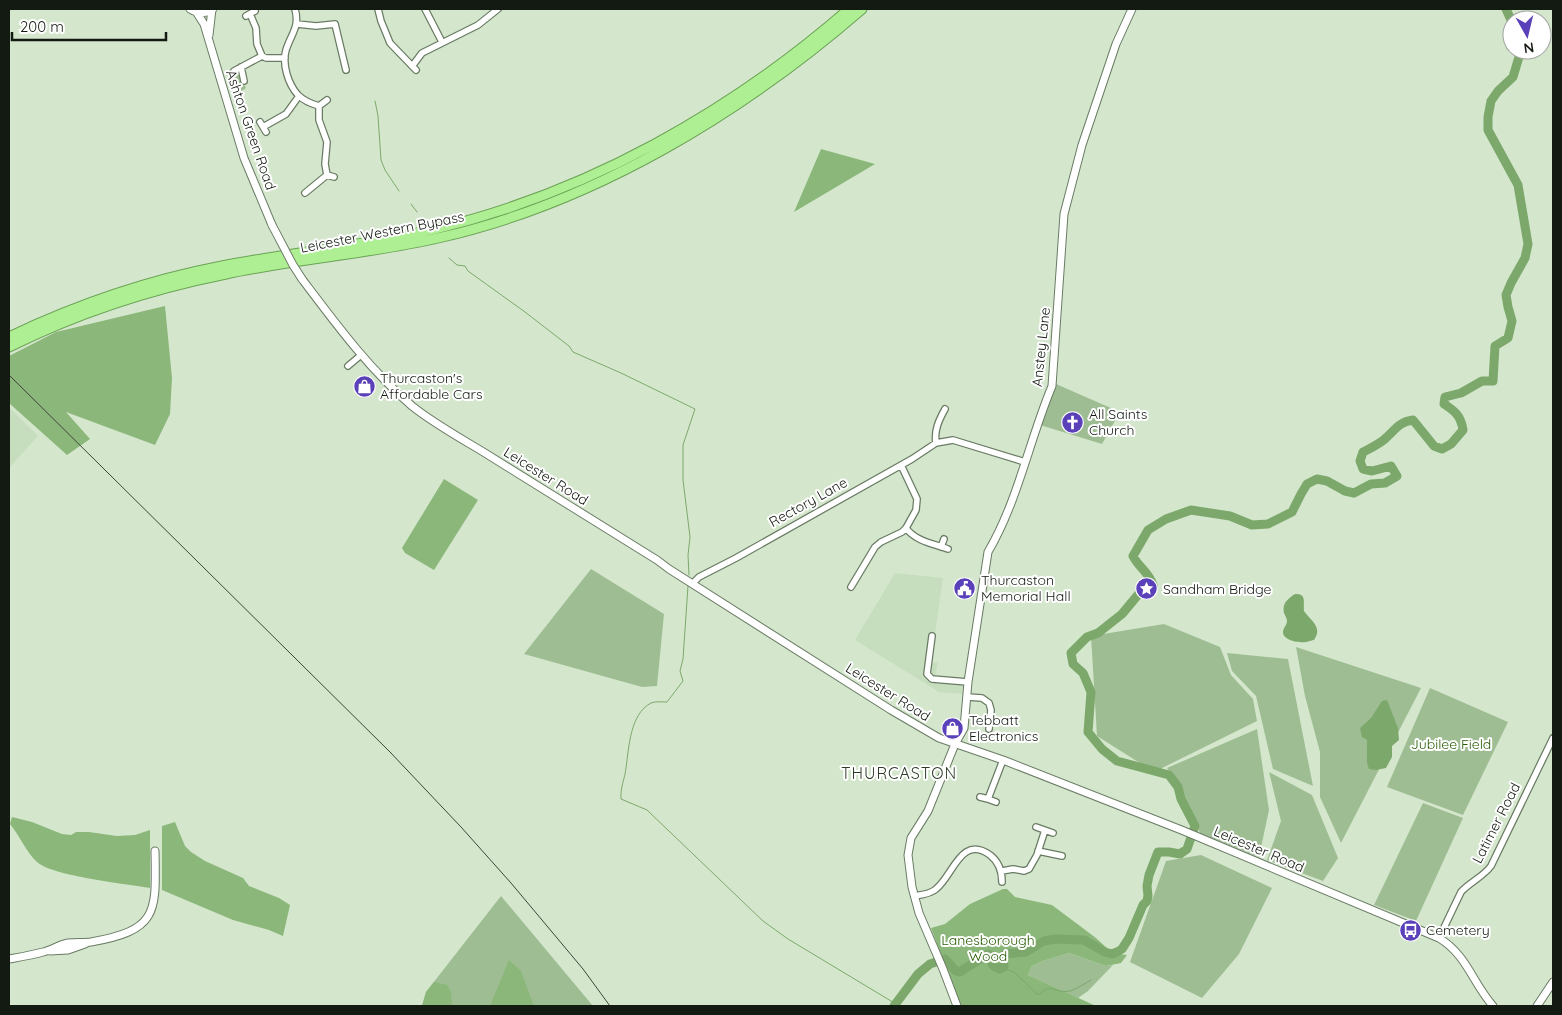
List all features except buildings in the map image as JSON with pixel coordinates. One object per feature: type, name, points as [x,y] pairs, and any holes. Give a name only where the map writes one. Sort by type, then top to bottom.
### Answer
[{"type":"highway","name":"Leicester Western Bypass","points":[[9,337],[89,304],[181,275],[278,255],[336,248],[435,229],[510,208],[541,196],[588,177],[657,142],[716,108],[792,55],[849,9]]},
{"type":"highway","name":"Leicester Western Bypass","points":[[9,347],[93,312],[162,289],[236,272],[347,255],[437,238],[483,226],[539,207],[591,186],[621,171],[709,122],[778,76],[862,9]]},
{"type":"street","points":[[190,9],[198,12]]},
{"type":"street","name":"Ashton Green Road","points":[[198,12],[204,13],[212,9]]},
{"type":"street","name":"Ashton Green Road","points":[[209,40],[212,9]]},
{"type":"street","points":[[295,9],[297,24],[285,58],[288,78],[291,86],[299,96],[319,106]]},
{"type":"street","points":[[378,9],[390,42],[414,67],[422,53],[478,25],[496,10]]},
{"type":"street","points":[[425,9],[442,42]]},
{"type":"street","name":"Anstey Lane","points":[[957,1006],[943,969],[918,914],[909,867],[910,840],[928,812],[964,728],[968,682],[988,552],[998,535],[1011,505],[1041,411],[1052,386],[1064,214],[1082,145],[1116,44],[1132,9]]},
{"type":"street","name":"Ashton Green Road","points":[[198,12],[204,24],[244,158],[272,224],[302,279],[359,353]]},
{"type":"street","points":[[250,14],[256,28],[257,44],[262,56],[266,58],[285,58]]},
{"type":"street","points":[[297,24],[316,26],[334,21],[338,50],[346,70]]},
{"type":"street","points":[[234,72],[262,56]]},
{"type":"street","points":[[241,68],[244,81]]},
{"type":"street","points":[[263,127],[286,114],[299,96]]},
{"type":"street","points":[[319,106],[327,100]]},
{"type":"street","points":[[305,193],[330,176],[325,164],[327,142],[319,120],[319,106]]},
{"type":"street","points":[[348,366],[359,353]]},
{"type":"street","name":"Leicester Road","points":[[359,353],[414,408],[939,738],[1003,760],[1184,831],[1439,938],[1464,961],[1479,988],[1493,1006]]},
{"type":"street","points":[[936,443],[934,436],[938,420],[945,409]]},
{"type":"street","name":"Rectory Lane","points":[[693,583],[699,577],[736,558],[936,443],[953,440],[1025,462]]},
{"type":"street","points":[[850,588],[875,547],[902,532],[916,510],[918,499],[900,465]]},
{"type":"street","points":[[906,528],[917,538],[948,550]]},
{"type":"street","points":[[941,547],[944,539]]},
{"type":"street","points":[[932,636],[928,674],[932,679],[968,682]]},
{"type":"street","points":[[967,697],[982,698],[989,702],[991,710],[989,729]]},
{"type":"street","name":"Latimer Road","points":[[1439,938],[1461,892],[1465,887],[1482,876],[1491,866],[1553,738]]},
{"type":"street","points":[[988,799],[1003,760]]},
{"type":"street","points":[[980,797],[996,802]]},
{"type":"street","points":[[1036,827],[1053,833]]},
{"type":"street","points":[[1002,871],[1013,869],[1024,871],[1029,869],[1045,830]]},
{"type":"street","points":[[914,896],[933,892],[938,888],[961,855],[967,850],[974,849],[993,857],[1002,871],[1002,882]]},
{"type":"street","points":[[9,959],[44,952],[67,943],[89,942],[130,932],[146,919],[152,909],[155,899],[155,851]]},
{"type":"street","points":[[1038,851],[1062,856]]},
{"type":"street","points":[[1537,1006],[1552,984]]},
{"type":"shaded area","points":[[9,407],[38,436],[9,468]]},
{"type":"shaded area","points":[[895,573],[943,578],[931,662],[938,663],[935,676],[964,679],[962,694],[939,692],[855,640]]},
{"type":"shaded area","points":[[1295,594],[1303,597],[1304,611],[1317,628],[1314,640],[1296,642],[1286,638],[1284,635],[1283,631],[1287,621],[1284,613],[1284,604]]},
{"type":"shaded area","points":[[1387,700],[1398,728],[1399,740],[1392,746],[1392,757],[1386,768],[1369,769],[1367,763],[1367,740],[1362,737],[1360,728],[1371,718],[1382,701]]},
{"type":"green space","points":[[236,70],[246,88],[239,93],[229,74]]},
{"type":"green space","points":[[821,149],[875,164],[794,212]]},
{"type":"green space","points":[[165,306],[172,378],[170,414],[155,445],[66,412],[90,439],[67,455],[9,403],[9,356],[56,332]]},
{"type":"green space","points":[[1056,384],[1120,412],[1102,444],[1040,425]]},
{"type":"green space","points":[[444,479],[478,500],[434,570],[405,553],[402,548]]},
{"type":"green space","points":[[591,569],[664,614],[657,686],[642,687],[524,654]]},
{"type":"green space","points":[[1164,624],[1220,647],[1231,675],[1253,699],[1257,721],[1154,772],[1097,736],[1091,636]]},
{"type":"green space","points":[[1296,647],[1421,688],[1341,843],[1320,797],[1320,752],[1305,696]]},
{"type":"green space","points":[[1227,653],[1288,659],[1313,786],[1273,769],[1256,696],[1232,671]]},
{"type":"green space","name":"Jubilee Field","points":[[1430,688],[1508,722],[1463,815],[1387,787]]},
{"type":"green space","points":[[1257,729],[1269,810],[1259,857],[1200,833],[1185,799],[1167,768]]},
{"type":"green space","points":[[1269,772],[1312,795],[1338,858],[1323,881],[1267,860],[1281,821]]},
{"type":"green space","points":[[1423,803],[1463,818],[1416,921],[1374,905]]},
{"type":"green space","points":[[12,817],[32,822],[62,834],[71,835],[76,832],[89,832],[117,836],[135,835],[150,830],[150,888],[73,875],[45,867],[37,862],[26,849],[10,824]]},
{"type":"green space","points":[[175,822],[185,846],[191,852],[205,861],[243,878],[249,886],[279,898],[290,905],[283,936],[233,920],[162,890],[162,826]]},
{"type":"green space","points":[[1201,855],[1272,888],[1239,954],[1202,998],[1130,962],[1166,861]]},
{"type":"green space","name":"Lanesborough Wood","points":[[1003,889],[1007,889],[1015,897],[1052,905],[1096,938],[1112,953],[1127,955],[1121,963],[1106,966],[1069,953],[1032,966],[1028,975],[1096,1006],[961,1006],[931,928],[945,924],[970,904]]},
{"type":"green space","points":[[501,896],[593,1006],[422,1006],[426,992]]},
{"type":"green space","points":[[1069,953],[1106,966],[1113,965],[1088,991],[1078,998],[1028,975],[1032,966]]},
{"type":"green space","points":[[509,960],[521,971],[534,1006],[490,1006]]},
{"type":"green space","points":[[434,982],[447,985],[451,992],[452,1006],[422,1006],[426,992]]},
{"type":"waterway","points":[[894,1006],[918,974],[930,964],[945,959],[956,971],[960,972],[988,954],[992,956],[992,964],[999,969],[1004,967],[1004,954],[1026,952],[1044,941],[1055,939],[1084,940],[1112,954],[1122,949],[1129,938],[1143,905],[1147,901],[1149,875],[1158,852],[1180,854],[1187,849],[1195,826],[1181,799],[1178,787],[1169,775],[1117,761],[1102,749],[1088,732],[1091,692],[1083,673],[1073,664],[1071,653],[1087,637],[1098,633],[1122,614],[1142,590],[1153,585],[1149,576],[1133,556],[1148,530],[1166,519],[1191,510],[1230,516],[1252,525],[1268,524],[1292,512],[1307,484],[1317,479],[1327,481],[1345,491],[1354,493],[1371,484],[1385,483],[1397,476],[1391,466],[1372,471],[1363,469],[1360,461],[1363,452],[1381,442],[1404,422],[1413,420],[1434,446],[1442,449],[1451,444],[1463,430],[1457,414],[1444,404],[1445,397],[1461,393],[1482,381],[1493,381],[1495,346],[1508,338],[1512,321],[1506,295],[1525,258],[1528,244],[1518,185],[1488,130],[1491,101],[1498,91],[1513,77],[1518,60]]},
{"type":"waterway","points":[[375,101],[381,160],[385,170],[399,191]]},
{"type":"waterway","points":[[411,204],[417,212]]},
{"type":"waterway","points":[[449,258],[457,265],[465,266],[468,271],[569,346],[573,352],[695,409],[683,445],[683,480],[690,537],[688,555],[689,575]]},
{"type":"waterway","points":[[688,586],[683,659],[680,671],[683,681],[667,702],[651,703],[639,715],[630,741],[621,799],[647,810],[763,921],[788,939],[896,1004]]},
{"type":"waterway","points":[[1002,968],[1014,972],[1037,994],[1047,989],[1070,991],[1091,980]]},
{"type":"railway","points":[[9,375],[390,752],[511,883],[583,969],[610,1006]]},
{"type":"place","name":"Thurcaston's Affordable Cars","points":[[364,386]]},
{"type":"place","name":"All Saints Church","points":[[1073,422]]},
{"type":"place","name":"Thurcaston Memorial Hall","points":[[965,588]]},
{"type":"place","name":"Sandham Bridge","points":[[1147,589]]},
{"type":"place","name":"Tebbatt Electronics","points":[[953,728]]},
{"type":"place","name":"Cemetery","points":[[1410,930]]},
{"type":"district","name":"THURCASTON","points":[[899,773]]}]
